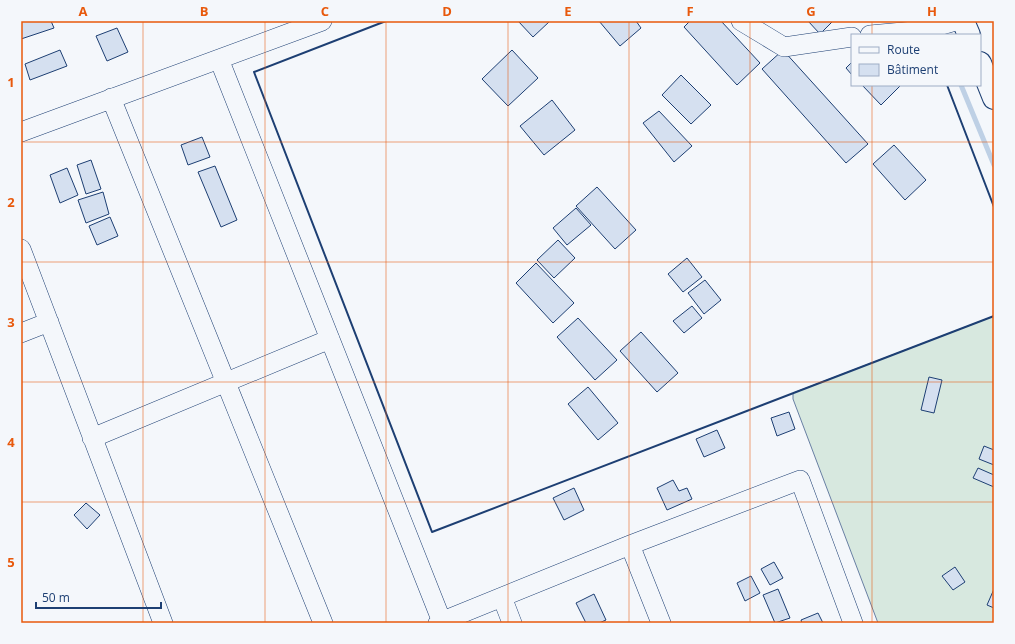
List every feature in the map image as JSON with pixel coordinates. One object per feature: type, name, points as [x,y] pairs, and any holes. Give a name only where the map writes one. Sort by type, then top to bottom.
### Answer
[{"type":"main road","points":[[963,21],[969,34]]},
{"type":"main road","points":[[981,66],[994,98]]},
{"type":"street","points":[[741,21],[784,46],[851,37]]},
{"type":"street","points":[[21,132],[313,23]]},
{"type":"street","points":[[877,34],[942,25]]},
{"type":"street","points":[[219,59],[440,622],[630,545],[800,480],[853,623]]},
{"type":"street","points":[[111,98],[323,623]]},
{"type":"street","points":[[21,248],[163,623]]},
{"type":"street","points":[[21,333],[49,322]]},
{"type":"street","points":[[92,438],[330,339]]},
{"type":"street","points":[[630,545],[661,623]]},
{"type":"street","points":[[502,597],[512,623]]},
{"type":"shaded area","points":[[994,316],[994,623],[878,623],[793,399],[793,393]]},
{"type":"building","points":[[21,21],[51,21],[54,28],[21,39]]},
{"type":"building","points":[[518,21],[550,21],[533,37]]},
{"type":"building","points":[[599,21],[636,21],[641,28],[620,46]]},
{"type":"building","points":[[690,21],[721,21],[760,63],[737,85],[684,27]]},
{"type":"building","points":[[808,21],[833,21],[820,34]]},
{"type":"building","points":[[117,28],[128,52],[107,61],[96,36]]},
{"type":"building","points":[[60,50],[67,66],[30,80],[25,64]]},
{"type":"building","points":[[512,50],[538,78],[508,106],[482,79]]},
{"type":"building","points":[[783,50],[868,144],[846,163],[762,69]]},
{"type":"building","points":[[851,63],[851,74],[846,68]]},
{"type":"building","points":[[681,75],[711,105],[691,124],[662,95]]},
{"type":"building","points":[[863,86],[900,86],[881,105]]},
{"type":"building","points":[[552,100],[575,130],[544,155],[520,126]]},
{"type":"building","points":[[659,111],[692,146],[674,162],[643,123]]},
{"type":"building","points":[[202,137],[210,157],[188,165],[181,145]]},
{"type":"building","points":[[894,145],[926,180],[905,200],[873,164]]},
{"type":"building","points":[[91,160],[101,189],[86,194],[77,165]]},
{"type":"building","points":[[215,166],[237,220],[221,227],[198,172]]},
{"type":"building","points":[[67,168],[78,195],[60,203],[50,175]]},
{"type":"building","points":[[597,187],[636,230],[615,249],[576,206]]},
{"type":"building","points":[[103,192],[109,214],[86,223],[78,200]]},
{"type":"building","points":[[576,208],[591,225],[567,245],[553,228]]},
{"type":"building","points":[[110,217],[118,236],[97,245],[89,226]]},
{"type":"building","points":[[558,240],[575,258],[554,278],[537,260]]},
{"type":"building","points":[[687,258],[702,277],[683,292],[668,274]]},
{"type":"building","points":[[536,263],[574,303],[553,323],[516,283]]},
{"type":"building","points":[[705,280],[721,300],[704,314],[688,293]]},
{"type":"building","points":[[692,306],[702,318],[684,333],[673,321]]},
{"type":"building","points":[[578,318],[617,360],[595,380],[557,337]]},
{"type":"building","points":[[641,332],[678,373],[657,392],[620,351]]},
{"type":"building","points":[[929,377],[942,380],[934,413],[921,410]]},
{"type":"building","points":[[588,387],[618,423],[598,440],[568,404]]},
{"type":"building","points":[[789,412],[795,429],[777,436],[771,418]]},
{"type":"building","points":[[717,430],[725,448],[704,457],[696,439]]},
{"type":"building","points":[[984,446],[994,450],[994,465],[979,459]]},
{"type":"building","points":[[978,468],[994,475],[994,487],[973,478]]},
{"type":"building","points":[[673,480],[679,491],[687,488],[692,499],[667,510],[657,488]]},
{"type":"building","points":[[574,488],[584,510],[564,520],[553,498]]},
{"type":"building","points":[[86,503],[100,515],[87,529],[74,515]]},
{"type":"building","points":[[774,562],[783,578],[770,585],[761,569]]},
{"type":"building","points":[[955,567],[965,582],[953,590],[942,576]]},
{"type":"building","points":[[751,576],[760,593],[745,601],[737,583]]},
{"type":"building","points":[[778,589],[790,618],[775,623],[763,595]]},
{"type":"building","points":[[994,589],[994,608],[987,605]]},
{"type":"building","points":[[594,594],[606,620],[599,623],[586,623],[576,603]]},
{"type":"building","points":[[818,613],[823,623],[802,623],[801,620]]},
{"type":"waterway","points":[[961,86],[994,165]]},
{"type":"wall","points":[[386,21],[254,72],[432,532],[994,316]]},
{"type":"wall","points":[[947,86],[994,207]]}]
